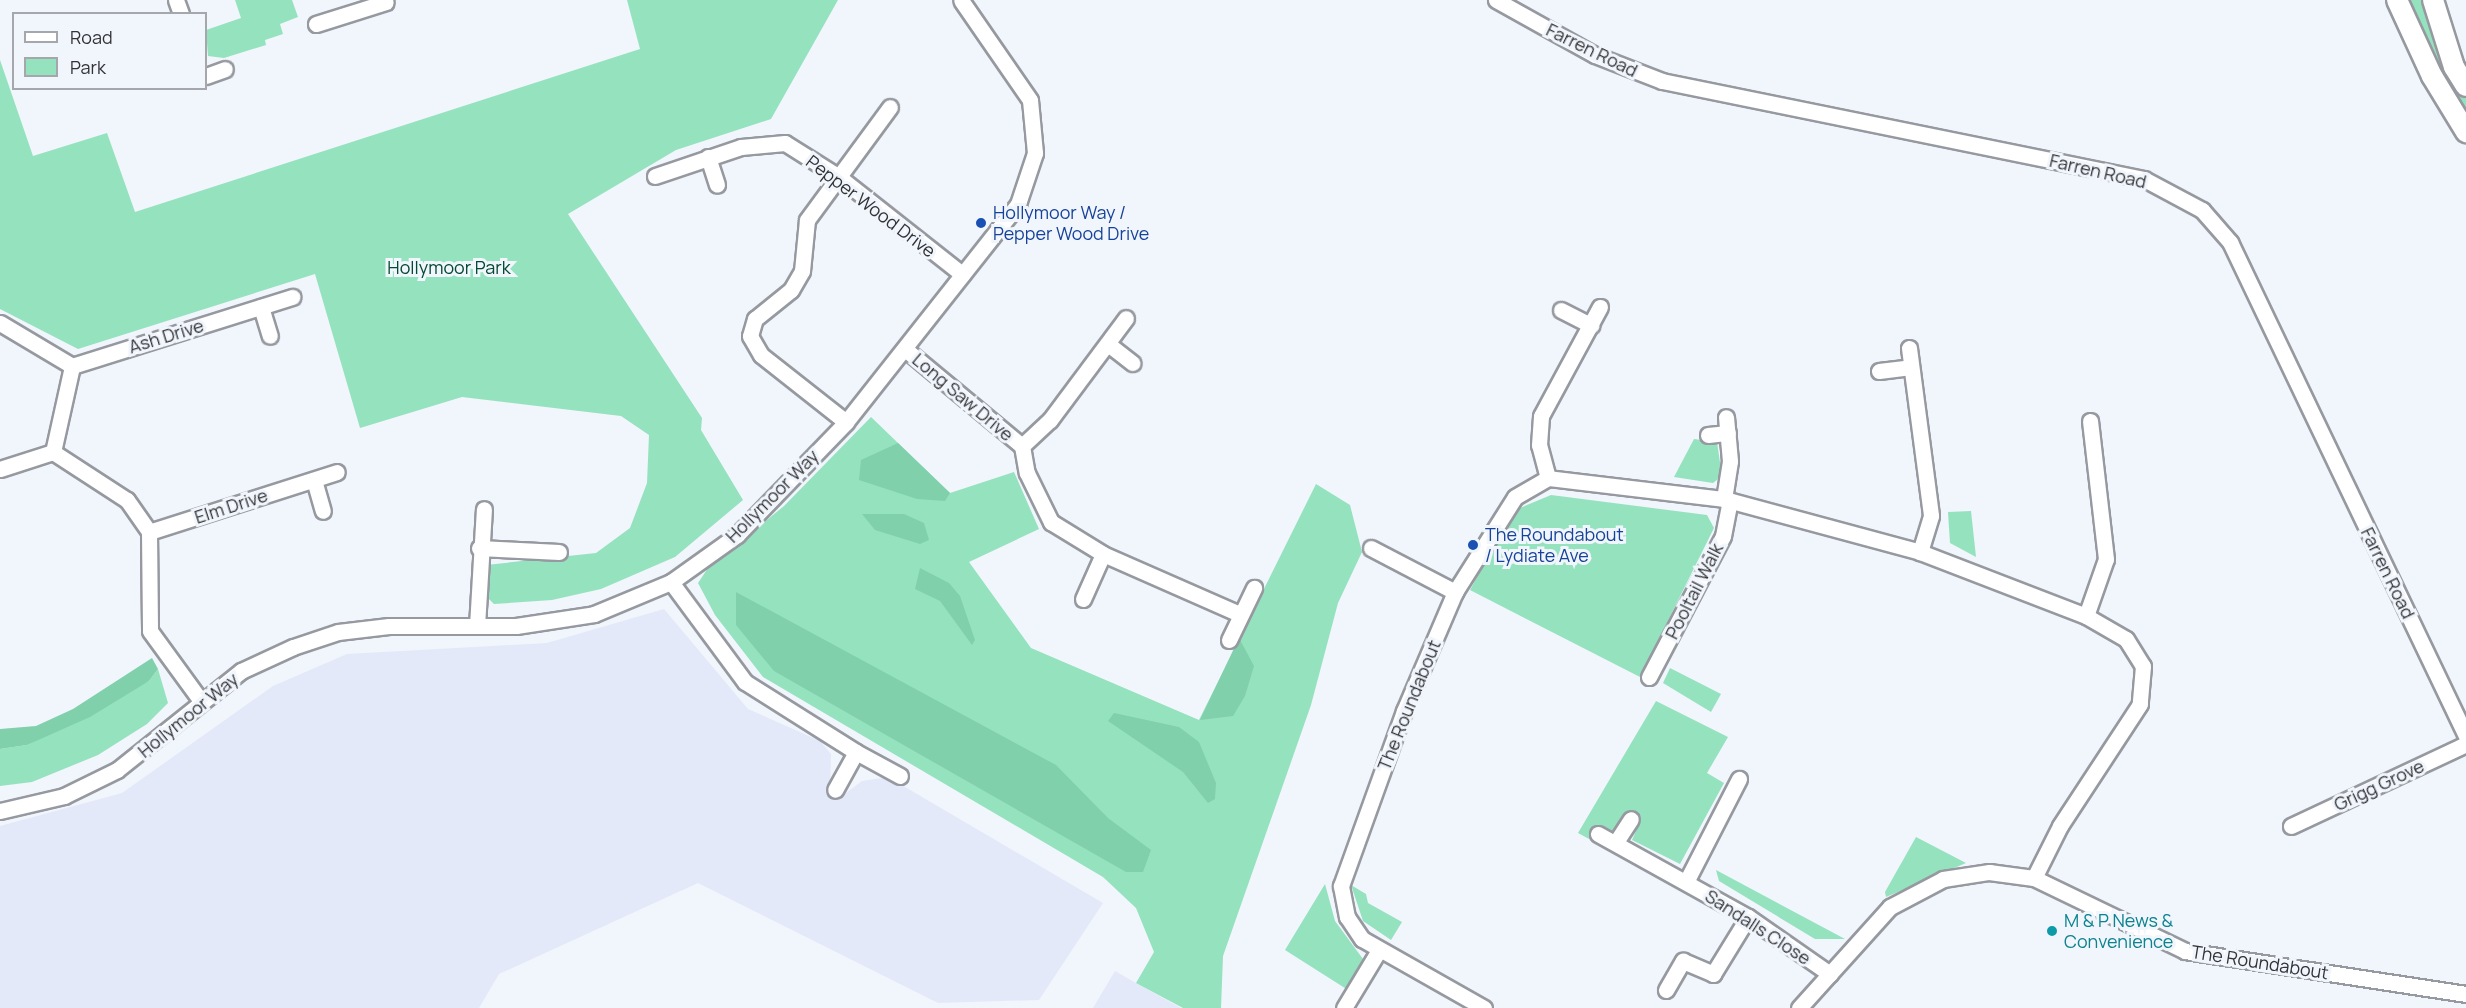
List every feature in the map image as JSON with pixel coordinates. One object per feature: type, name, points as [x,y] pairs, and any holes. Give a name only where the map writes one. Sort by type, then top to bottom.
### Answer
[{"type":"street","name":"Hollymoor Way","points":[[0,811],[64,796],[117,770],[241,671],[338,632],[571,619],[671,582],[737,535],[846,422],[1018,204],[1035,153],[1030,100],[961,0]]},
{"type":"street","name":"Farren Road","points":[[1496,0],[1595,55],[1662,81],[2144,179],[2202,210],[2230,242],[2466,736]]},
{"type":"street","points":[[2397,0],[2432,76],[2466,132]]},
{"type":"street","points":[[2433,0],[2454,66],[2466,86]]},
{"type":"street","points":[[316,24],[348,7],[386,2]]},
{"type":"street","points":[[207,76],[225,69]]},
{"type":"street","points":[[846,422],[761,355],[750,336],[755,319],[791,290],[802,271],[807,220],[890,107]]},
{"type":"street","name":"Pepper Wood Drive","points":[[655,176],[708,157],[785,143],[839,177],[962,274]]},
{"type":"street","points":[[708,157],[717,185]]},
{"type":"street","name":"Ash Drive","points":[[72,366],[292,297]]},
{"type":"street","points":[[261,307],[270,336]]},
{"type":"street","points":[[1600,307],[1541,416],[1539,445],[1548,478],[1727,500],[1920,552],[2086,616],[2137,651],[2143,666],[2140,704],[2060,826],[2034,878]]},
{"type":"street","points":[[1561,310],[1591,325]]},
{"type":"street","points":[[1022,446],[1050,420],[1126,318]]},
{"type":"street","points":[[6,326],[72,366],[53,452]]},
{"type":"street","points":[[1108,344],[1132,363]]},
{"type":"street","points":[[1909,348],[1930,516],[1920,552]]},
{"type":"street","name":"Long Saw Drive","points":[[905,349],[1022,446],[1027,474],[1051,522],[1103,554],[1240,614]]},
{"type":"street","points":[[1879,371],[1911,367]]},
{"type":"street","points":[[1726,417],[1728,433],[1727,500]]},
{"type":"street","points":[[2086,616],[2106,559],[2090,421]]},
{"type":"street","points":[[1708,435],[1728,433]]},
{"type":"street","points":[[0,469],[53,452]]},
{"type":"street","points":[[53,452],[127,500],[149,532],[150,631],[201,701]]},
{"type":"street","name":"Elm Drive","points":[[149,532],[337,472]]},
{"type":"street","name":"The Roundabout","points":[[1484,1008],[1379,950],[1354,929],[1341,885],[1404,711],[1455,592],[1515,497],[1548,478]]},
{"type":"street","points":[[314,480],[323,511]]},
{"type":"street","name":"Pooltail Walk","points":[[1649,677],[1723,536],[1727,500]]},
{"type":"street","points":[[477,626],[479,548],[484,509]]},
{"type":"street","points":[[479,548],[559,552]]},
{"type":"street","points":[[1371,548],[1455,592]]},
{"type":"street","points":[[1083,599],[1103,554]]},
{"type":"street","points":[[671,582],[745,682],[856,752],[900,776]]},
{"type":"street","points":[[1229,640],[1254,588]]},
{"type":"street","name":"Grigg Grove","points":[[2291,826],[2466,744]]},
{"type":"street","points":[[835,790],[856,752]]},
{"type":"street","name":"Sandalls Close","points":[[1686,882],[1739,779]]},
{"type":"street","points":[[1616,842],[1631,819]]},
{"type":"street","name":"Sandalls Close","points":[[1598,834],[1748,917],[1830,974]]},
{"type":"street","name":"The Roundabout","points":[[1799,1008],[1890,907],[1943,879],[1989,872],[2034,878],[2185,951],[2466,994]]},
{"type":"street","points":[[1666,990],[1683,961],[1713,974],[1748,917]]},
{"type":"street","points":[[1344,1008],[1379,950]]},
{"type":"shaded area","points":[[664,609],[748,709],[820,741],[831,754],[830,790],[842,796],[862,781],[888,777],[1103,903],[1039,1000],[938,1003],[698,883],[499,974],[479,1008],[0,1008],[0,826],[122,793],[273,686],[347,654],[547,643]]},
{"type":"shaded area","points":[[1115,971],[1136,983],[1181,1008],[1093,1008]]},
{"type":"green space","points":[[235,0],[292,0],[298,17],[280,24],[283,34],[265,40],[266,45],[224,58],[208,56],[207,30],[241,18]]},
{"type":"green space","name":"Hollymoor Park","points":[[627,0],[838,0],[771,119],[676,150],[568,214],[702,418],[701,430],[743,500],[675,557],[601,589],[552,600],[494,604],[487,597],[486,565],[596,553],[630,528],[647,483],[649,435],[621,416],[462,397],[360,428],[315,274],[78,349],[0,309],[0,60],[33,156],[107,133],[135,212],[640,49]]},
{"type":"green space","points":[[2406,0],[2427,0],[2466,91],[2466,120],[2437,74]]},
{"type":"green space","points":[[871,417],[950,493],[1014,472],[1039,529],[969,562],[1031,648],[1199,720],[1316,484],[1350,505],[1362,552],[1338,603],[1311,705],[1223,956],[1221,1008],[1183,1008],[1136,983],[1154,952],[1136,908],[1103,877],[763,677],[715,615],[698,583],[708,568],[784,506]]},
{"type":"green space","points":[[1694,439],[1717,442],[1722,476],[1713,483],[1674,477]]},
{"type":"green space","points":[[898,443],[950,493],[945,501],[917,499],[859,480],[861,460]]},
{"type":"green space","points":[[1551,495],[1707,515],[1714,528],[1640,677],[1470,590],[1513,511]]},
{"type":"green space","points":[[1971,511],[1976,557],[1950,543],[1948,512]]},
{"type":"green space","points":[[862,514],[904,514],[924,523],[929,540],[920,544],[875,530]]},
{"type":"green space","points":[[920,568],[949,583],[960,596],[975,640],[972,645],[940,601],[915,589]]},
{"type":"green space","points":[[736,592],[1056,765],[1108,818],[1151,850],[1143,872],[1126,872],[774,671],[736,625]]},
{"type":"green space","points":[[1239,638],[1254,666],[1245,696],[1233,716],[1200,720]]},
{"type":"green space","points":[[152,658],[158,669],[149,681],[90,717],[27,745],[0,749],[0,729],[36,726],[73,709]]},
{"type":"green space","points":[[1670,668],[1721,694],[1711,712],[1663,683]]},
{"type":"green space","points":[[158,669],[168,703],[147,724],[98,755],[32,782],[0,786],[0,749],[27,745],[149,681]]},
{"type":"green space","points":[[1656,701],[1728,737],[1707,773],[1724,783],[1680,864],[1632,840],[1640,822],[1627,814],[1615,832],[1601,825],[1591,840],[1578,833]]},
{"type":"green space","points":[[1114,713],[1179,727],[1199,742],[1216,783],[1215,799],[1208,803],[1183,772],[1108,721]]},
{"type":"green space","points":[[1916,837],[1966,863],[1886,897],[1885,892]]},
{"type":"green space","points":[[1716,870],[1845,939],[1815,939],[1719,881]]},
{"type":"green space","points":[[1325,884],[1335,921],[1363,959],[1348,990],[1285,950]]},
{"type":"green space","points":[[1351,885],[1366,894],[1368,903],[1402,922],[1391,940],[1363,921]]},
{"type":"place","name":"Hollymoor Way / Pepper Wood Drive","points":[[981,223]]},
{"type":"place","name":"The Roundabout / Lydiate Ave","points":[[1473,545]]},
{"type":"place","name":"M & P News & Convenience","points":[[2052,931]]}]
